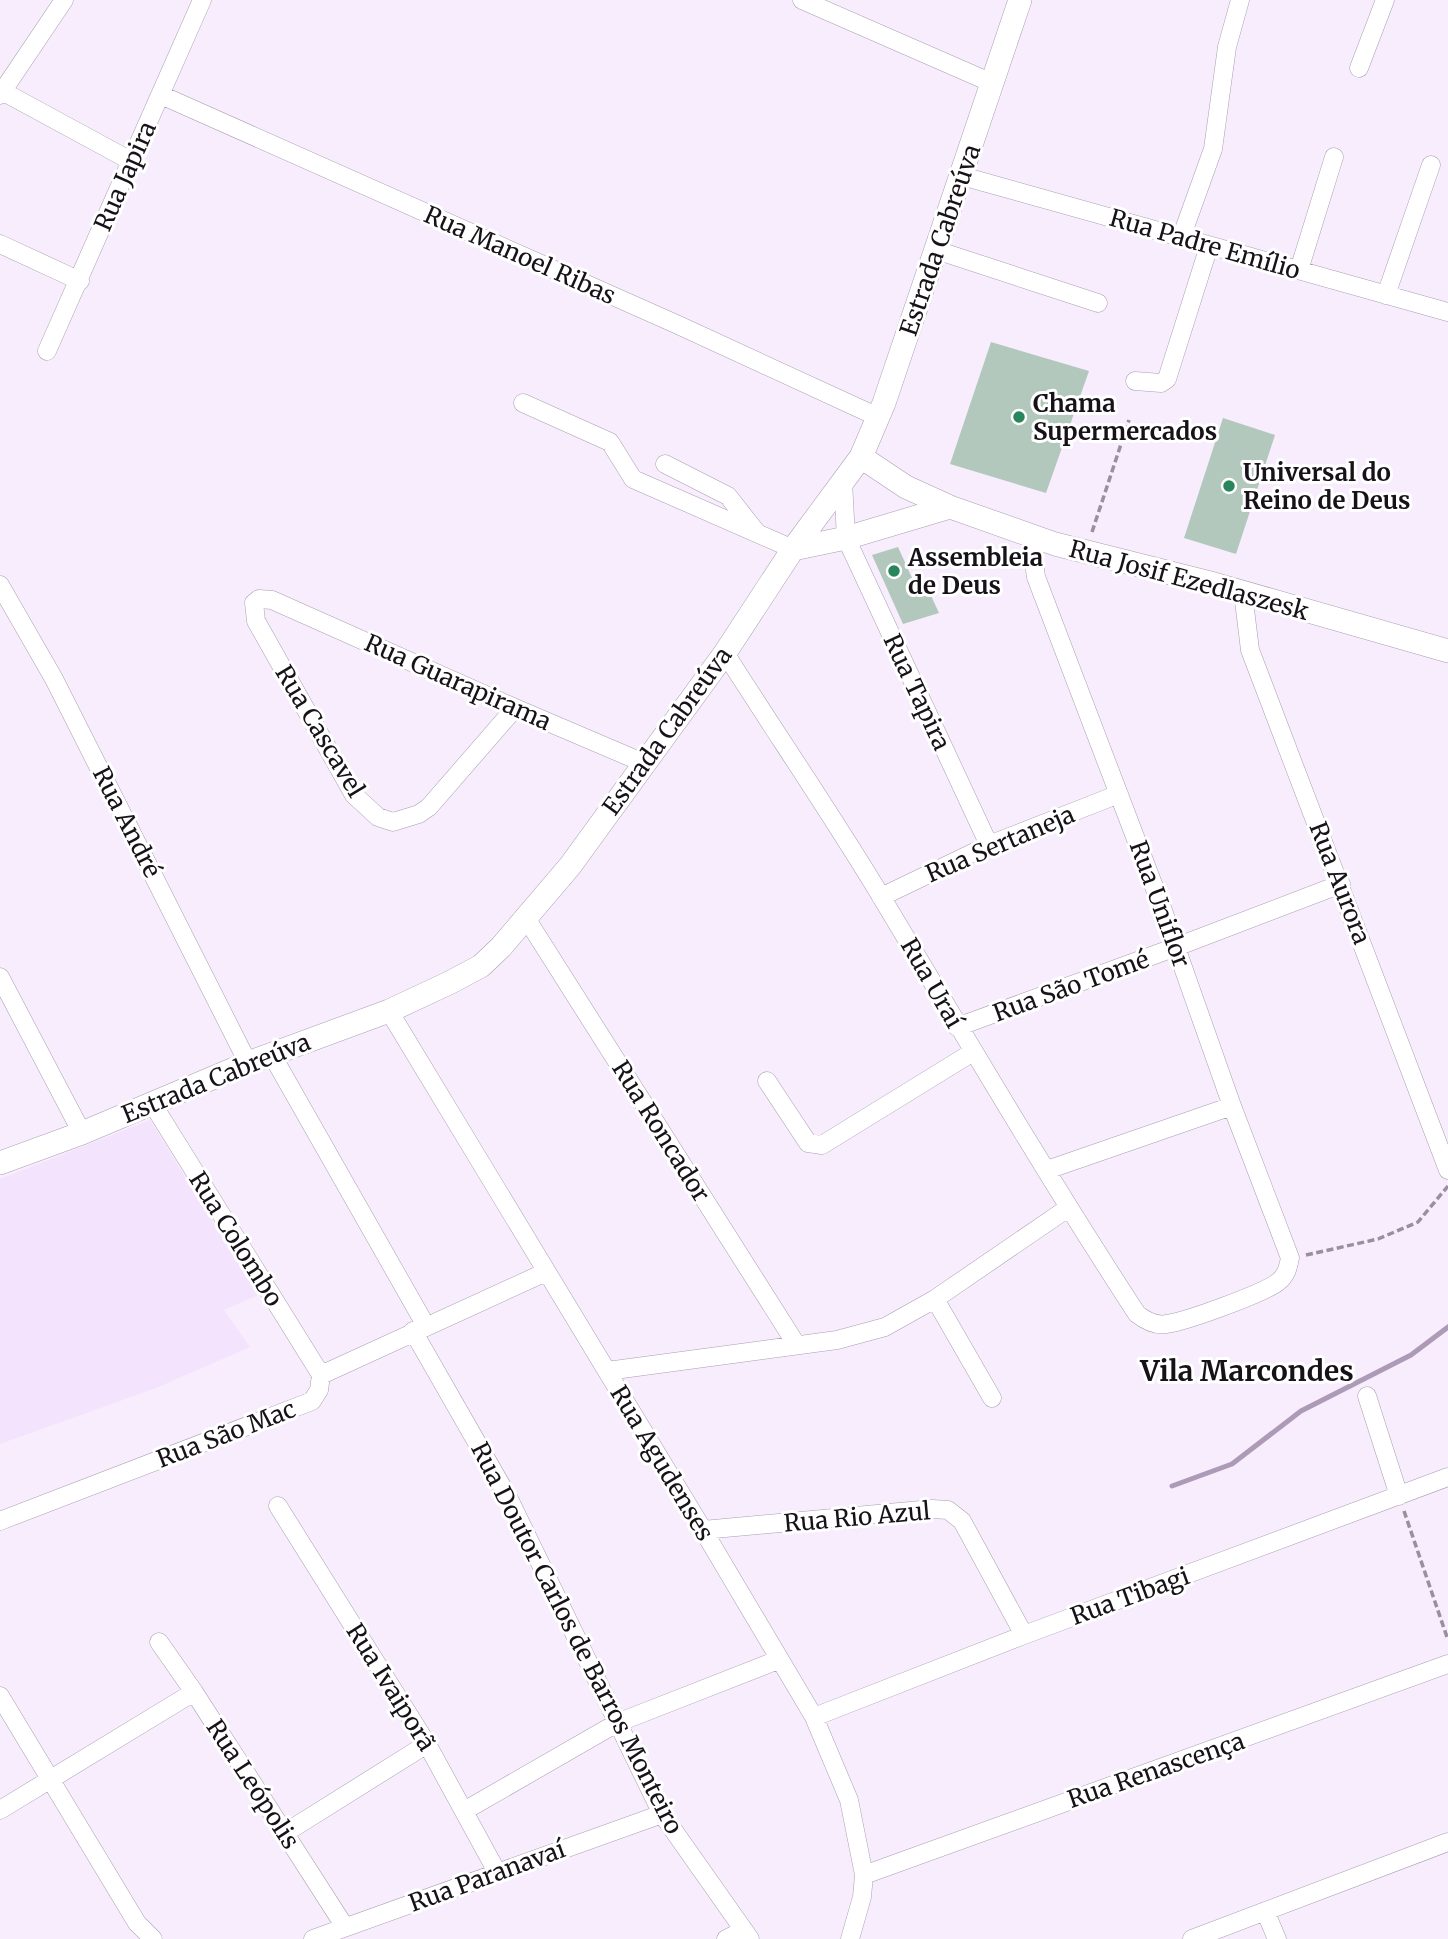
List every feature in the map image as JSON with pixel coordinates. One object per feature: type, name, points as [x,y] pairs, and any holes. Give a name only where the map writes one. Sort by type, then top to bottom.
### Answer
[{"type":"main road","name":"Estrada Cabreúva","points":[[0,1163],[82,1133],[248,1063],[389,1011],[481,966],[501,947],[570,866],[725,653],[793,549],[862,457],[962,176],[1020,0]]},
{"type":"main road","name":"Rua Josif Ezedlaszesk","points":[[862,457],[906,488],[950,508],[1035,537],[1448,651]]},
{"type":"main road","points":[[793,549],[846,538],[950,508]]},
{"type":"street","points":[[64,0],[1,93],[131,161]]},
{"type":"street","name":"Rua Japira","points":[[47,351],[202,0]]},
{"type":"street","points":[[1181,238],[1213,149],[1227,47],[1240,0]]},
{"type":"street","points":[[1359,68],[1385,0]]},
{"type":"street","points":[[809,1],[992,83]]},
{"type":"street","name":"Rua Manoel Ribas","points":[[161,95],[878,417]]},
{"type":"street","points":[[1298,270],[1334,157]]},
{"type":"street","points":[[1386,295],[1431,165]]},
{"type":"street","name":"Rua Padre Emílio","points":[[962,176],[1448,312]]},
{"type":"street","points":[[0,244],[80,281]]},
{"type":"street","points":[[1135,380],[1161,383],[1167,379],[1209,246]]},
{"type":"street","points":[[936,250],[1098,303]]},
{"type":"street","points":[[523,402],[610,442],[633,479],[793,549]]},
{"type":"street","points":[[665,464],[729,496],[757,533]]},
{"type":"street","points":[[842,481],[846,538]]},
{"type":"street","name":"Rua Uniflor","points":[[1035,537],[1033,555],[1036,577],[1176,947],[1289,1264]]},
{"type":"street","name":"Rua Tapira","points":[[846,538],[989,845]]},
{"type":"street","name":"Rua André","points":[[0,585],[54,679],[248,1063]]},
{"type":"street","name":"Rua Aurora","points":[[1243,593],[1250,650],[1448,1170]]},
{"type":"street","name":"Rua Cascavel","points":[[272,600],[259,599],[254,603],[256,621],[354,795],[378,817],[393,822],[407,820],[429,807],[515,708]]},
{"type":"street","name":"Rua Guarapirama","points":[[272,600],[644,762]]},
{"type":"street","name":"Rua Uraí","points":[[725,653],[881,897],[1068,1208],[1137,1314],[1148,1322],[1166,1324],[1206,1312],[1268,1288],[1280,1281],[1289,1264]]},
{"type":"street","name":"Rua Sertaneja","points":[[881,897],[989,845],[1119,794]]},
{"type":"street","name":"Rua São Tomé","points":[[957,1027],[1341,884]]},
{"type":"street","name":"Rua Roncador","points":[[526,918],[796,1344]]},
{"type":"street","points":[[0,977],[82,1133]]},
{"type":"street","name":"Rua Agudenses","points":[[389,1011],[814,1717],[849,1800],[864,1875],[862,1897],[850,1939]]},
{"type":"street","points":[[767,1081],[808,1143],[822,1145],[973,1052]]},
{"type":"street","name":"Rua Doutor Carlos de Barros Monteiro","points":[[272,1055],[508,1497],[662,1814],[747,1934]]},
{"type":"street","name":"Rua Colombo","points":[[152,1103],[321,1375]]},
{"type":"street","points":[[1046,1170],[1232,1106]]},
{"type":"street","points":[[607,1371],[837,1340],[885,1327],[935,1299],[1068,1208]]},
{"type":"street","points":[[321,1375],[546,1272]]},
{"type":"street","points":[[935,1299],[992,1398]]},
{"type":"street","name":"Rua São Mac","points":[[0,1521],[312,1401],[319,1390],[321,1375]]},
{"type":"street","points":[[1367,1396],[1399,1496]]},
{"type":"street","name":"Rua Tibagi","points":[[814,1717],[1024,1635],[1448,1477]]},
{"type":"street","name":"Rua Ivaiporã","points":[[278,1506],[427,1744],[497,1872]]},
{"type":"street","name":"Rua Rio Azul","points":[[703,1530],[932,1509],[948,1510],[962,1521],[1024,1635]]},
{"type":"street","name":"Rua Leópolis","points":[[159,1643],[194,1692],[345,1927]]},
{"type":"street","points":[[464,1811],[617,1723],[778,1660]]},
{"type":"street","name":"Rua Renascença","points":[[864,1875],[1448,1664]]},
{"type":"street","points":[[0,1810],[194,1692]]},
{"type":"street","points":[[0,1696],[138,1923],[153,1939]]},
{"type":"street","points":[[285,1833],[427,1744]]},
{"type":"street","name":"Rua Paranavaí","points":[[313,1939],[662,1814]]},
{"type":"street","points":[[1192,1939],[1448,1842]]},
{"type":"street","points":[[1265,1911],[1277,1939]]},
{"type":"street","points":[[726,1939],[747,1934]]},
{"type":"path","points":[[1086,551],[1129,420]]},
{"type":"path","points":[[1289,1264],[1378,1239],[1418,1222],[1448,1186]]},
{"type":"path","points":[[1399,1496],[1448,1640]]},
{"type":"shaded area","points":[[150,1120],[258,1295],[224,1310],[250,1347],[156,1388],[0,1444],[0,1179]]},
{"type":"building","name":"Chama Supermercados","points":[[991,342],[1089,371],[1046,493],[950,464]]},
{"type":"building","name":"Universal do Reino de Deus","points":[[1223,418],[1275,435],[1236,554],[1184,538]]},
{"type":"building","name":"Assembleia de Deus","points":[[898,547],[917,589],[927,587],[939,613],[903,624],[872,555]]},
{"type":"waterway","points":[[1172,1486],[1232,1464],[1301,1411],[1411,1355],[1448,1327]]},
{"type":"place","name":"Chama Supermercados","points":[[1019,417]]},
{"type":"place","name":"Universal do Reino de Deus","points":[[1229,486]]},
{"type":"place","name":"Assembleia de Deus","points":[[894,571]]},
{"type":"district","name":"Vila Marcondes","points":[[1247,1371]]}]
